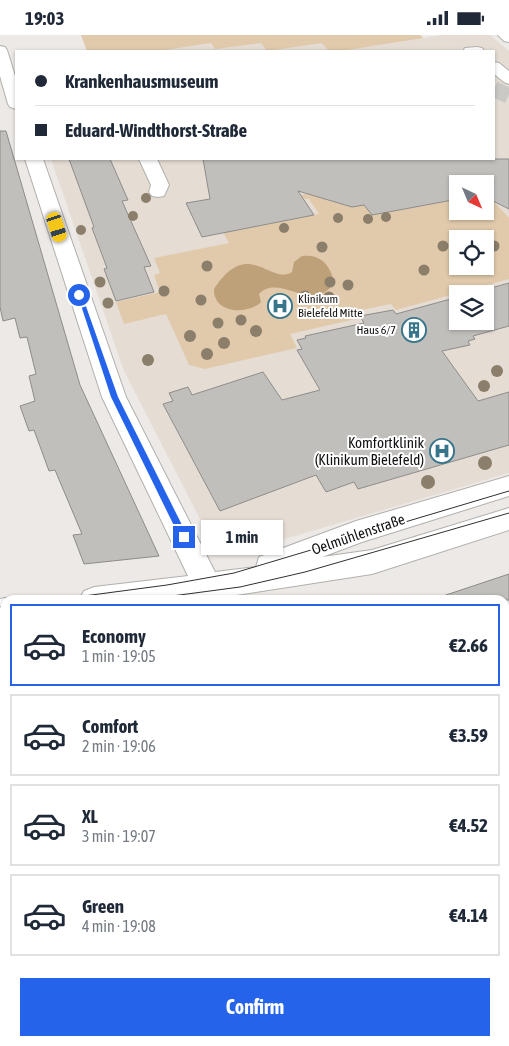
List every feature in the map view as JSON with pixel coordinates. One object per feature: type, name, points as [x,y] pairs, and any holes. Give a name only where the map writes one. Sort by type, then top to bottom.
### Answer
[{"type":"street","points":[[505,35],[509,38]]},
{"type":"street","points":[[0,50],[15,101]]},
{"type":"street","points":[[495,67],[509,79]]},
{"type":"street","points":[[34,160],[114,397],[212,593]]},
{"type":"street","points":[[148,160],[160,185],[158,192]]},
{"type":"street","name":"Oelmühlenstraße","points":[[212,593],[356,532],[509,486]]},
{"type":"street","name":"Oelmühlenstraße","points":[[178,595],[212,593],[247,581],[372,562],[509,519]]},
{"type":"shaded area","name":"Klinikum Bielefeld Mitte","points":[[81,35],[420,35],[424,38],[441,35],[490,35],[509,51],[509,473],[234,554],[218,554],[124,371],[51,160],[495,160],[495,50],[87,50]]},
{"type":"shaded area","points":[[81,35],[420,35],[423,38],[347,50],[328,50],[322,43],[274,50],[266,50],[261,43],[215,49],[211,43],[165,50],[87,50]]},
{"type":"shaded area","points":[[319,191],[365,205],[373,215],[449,201],[449,220],[494,220],[494,202],[509,218],[509,279],[487,285],[449,285],[449,295],[396,310],[391,304],[352,312],[356,319],[290,334],[297,348],[205,369],[189,365],[166,314],[124,324],[116,302],[160,292],[154,275],[160,273],[154,258],[229,243],[223,232],[319,214],[309,199],[303,199],[300,195]]},
{"type":"shaded area","points":[[302,256],[319,259],[330,270],[334,282],[326,291],[317,295],[307,295],[287,289],[267,289],[259,294],[261,302],[248,309],[240,310],[225,308],[215,297],[214,289],[226,274],[238,266],[248,264],[283,275],[292,272],[294,262]]},
{"type":"building","points":[[0,131],[6,131],[80,385],[159,556],[84,564],[73,535],[82,534],[55,470],[49,471],[34,430],[29,431],[20,406],[35,401],[29,376],[36,374],[27,337],[20,338],[15,318],[3,321],[0,307]]},
{"type":"building","points":[[509,159],[509,209],[494,202],[494,175],[449,175],[449,201],[372,215],[364,205],[352,207],[298,191],[314,215],[202,237],[186,203],[210,199],[203,160]]},
{"type":"building","points":[[69,160],[110,160],[128,200],[122,201],[151,266],[144,267],[154,292],[116,301],[104,269],[107,268],[92,228],[94,227]]},
{"type":"building","points":[[509,283],[509,326],[473,336],[475,339],[468,341],[470,345],[442,351],[478,401],[509,392],[509,445],[358,489],[354,482],[326,492],[316,475],[220,511],[163,404],[173,401],[169,393],[188,387],[192,395],[263,372],[282,400],[320,390],[297,350],[302,349],[297,340],[306,338],[305,336],[364,323],[360,316],[393,310],[396,314],[449,299],[449,330],[494,330],[494,287]]},
{"type":"building","points":[[509,574],[509,595],[446,595]]},
{"type":"tunnel","points":[[495,89],[509,96]]},
{"type":"tram line","points":[[92,595],[167,585],[234,573],[509,491]]},
{"type":"tram line","points":[[180,595],[240,587],[305,572],[509,513]]},
{"type":"place","name":"Klinikum Bielefeld Mitte","points":[[280,306]]},
{"type":"place","name":"Haus 6/7","points":[[414,330]]},
{"type":"place","name":"Komfortklinik (Klinikum Bielefeld)","points":[[442,451]]},
{"type":"route","points":[[79,295],[114,397],[184,537]]}]
